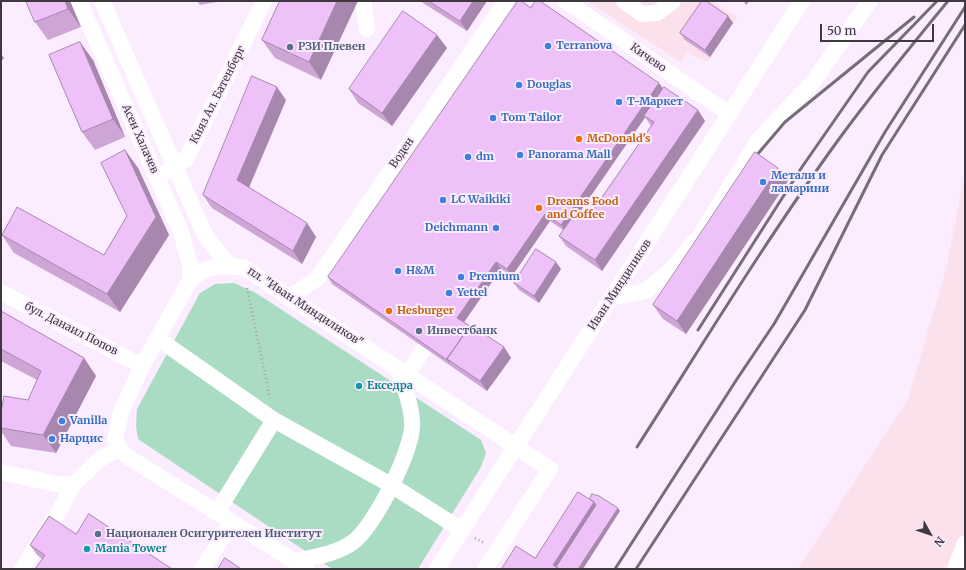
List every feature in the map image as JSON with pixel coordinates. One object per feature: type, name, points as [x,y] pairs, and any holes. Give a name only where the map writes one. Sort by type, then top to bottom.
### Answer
[{"type":"street","name":"Асен Халачев","points":[[79,1],[157,177],[186,247],[190,265],[190,280]]},
{"type":"street","name":"Асен Халачев","points":[[102,1],[174,168],[206,237],[236,267]]},
{"type":"street","name":"Княз Ал. Батенберг","points":[[157,177],[174,168],[186,159],[264,1]]},
{"type":"street","points":[[363,1],[367,29]]},
{"type":"street","name":"Воден","points":[[290,297],[318,278],[506,1]]},
{"type":"street","name":"Кичево","points":[[566,1],[729,114]]},
{"type":"street","points":[[624,1],[642,14],[658,13],[673,1]]},
{"type":"street","name":"Иван Миндиликов","points":[[437,569],[802,1]]},
{"type":"street","points":[[611,298],[646,291],[671,270],[701,234],[759,139],[813,82],[870,1]]},
{"type":"street","points":[[236,267],[218,266],[202,272],[190,280],[142,366],[121,412],[115,439],[119,449],[128,457],[301,565],[352,543],[368,526],[391,485],[409,447],[412,422],[402,371],[425,348]]},
{"type":"street","name":"пл. \"Иван Миндиликов\"","points":[[236,267],[290,297],[550,469],[485,569]]},
{"type":"street","name":"бул. Данаил Попов","points":[[1,292],[142,366]]},
{"type":"street","points":[[157,338],[274,420],[391,485],[462,530]]},
{"type":"street","points":[[217,512],[274,420]]},
{"type":"street","points":[[22,569],[59,511],[73,485],[100,459],[119,449]]},
{"type":"street","points":[[1,472],[56,484],[73,485]]},
{"type":"street","points":[[202,569],[232,522]]},
{"type":"street","points":[[955,569],[965,543]]},
{"type":"path","points":[[236,267],[274,420]]},
{"type":"shaded area","points":[[587,1],[712,1],[737,17],[708,61],[698,59],[687,51],[681,62]]},
{"type":"shaded area","points":[[965,173],[965,569],[798,569],[908,399],[945,273]]},
{"type":"green space","points":[[234,283],[256,293],[481,440],[486,453],[481,467],[418,569],[332,569],[138,439],[136,426],[137,409],[200,293],[215,284]]},
{"type":"building","points":[[26,1],[65,1],[68,9],[35,22]]},
{"type":"building","points":[[280,1],[337,1],[309,62],[262,40]]},
{"type":"building","points":[[429,1],[473,1],[460,21]]},
{"type":"building","name":"Panorama Mall","points":[[518,1],[521,1],[531,8],[535,1],[540,1],[659,83],[561,225],[545,214],[507,269],[496,262],[457,318],[470,326],[447,359],[450,362],[328,277]]},
{"type":"building","points":[[702,1],[706,1],[728,16],[705,50],[680,33]]},
{"type":"building","points":[[403,11],[437,35],[382,113],[349,89]]},
{"type":"building","points":[[80,42],[113,119],[82,132],[49,55]]},
{"type":"building","points":[[252,76],[277,87],[237,180],[307,223],[293,251],[203,195]]},
{"type":"building","points":[[664,87],[698,110],[595,260],[559,236],[576,212],[587,219],[654,122],[644,116]]},
{"type":"building","points":[[125,150],[156,217],[107,294],[2,235],[17,207],[104,255],[127,216],[101,163]]},
{"type":"building","points":[[755,152],[778,168],[677,321],[653,305]]},
{"type":"building","points":[[536,249],[556,262],[534,296],[514,283]]},
{"type":"building","points":[[1,311],[84,358],[43,435],[1,428],[1,412],[4,396],[28,400],[41,371],[1,349]]},
{"type":"building","points":[[471,325],[504,347],[480,381],[447,359]]},
{"type":"building","points":[[578,492],[594,502],[553,565],[559,569],[503,569],[502,568],[516,546],[535,558]]},
{"type":"building","points":[[592,494],[599,496],[618,508],[578,569],[559,569],[556,567],[596,505],[590,499]]},
{"type":"building","name":"Mania Tower","points":[[89,514],[172,569],[35,569],[45,555],[30,545],[49,516],[76,534]]},
{"type":"building","points":[[225,558],[241,569],[218,569]]},
{"type":"railway","points":[[698,330],[802,167],[868,72],[937,1]]},
{"type":"railway","points":[[637,447],[786,214],[812,176],[906,52],[948,1]]},
{"type":"railway","points":[[615,569],[774,324],[885,132],[965,7]]},
{"type":"railway","points":[[750,163],[785,122],[914,17]]},
{"type":"railway","points":[[636,569],[805,310],[882,155],[965,25]]},
{"type":"place","name":"Terranova","points":[[548,46]]},
{"type":"place","name":"РЗИ Плевен","points":[[290,47]]},
{"type":"place","name":"Douglas","points":[[519,85]]},
{"type":"place","name":"Т-Маркет","points":[[619,102]]},
{"type":"place","name":"Tom Tailor","points":[[493,118]]},
{"type":"place","name":"McDonald's","points":[[579,139]]},
{"type":"place","name":"Panorama Mall","points":[[520,155]]},
{"type":"place","name":"dm","points":[[468,157]]},
{"type":"place","name":"Метали и ламарини","points":[[763,182]]},
{"type":"place","name":"LC Waikiki","points":[[443,200]]},
{"type":"place","name":"Dreams Food and Coffee","points":[[539,208]]},
{"type":"place","name":"Deichmann","points":[[496,228]]},
{"type":"place","name":"H&M","points":[[398,271]]},
{"type":"place","name":"Premium","points":[[461,277]]},
{"type":"place","name":"Yettel","points":[[449,293]]},
{"type":"place","name":"Hesburger","points":[[389,311]]},
{"type":"place","name":"Инвестбанк","points":[[419,331]]},
{"type":"place","name":"Екседра","points":[[359,386]]},
{"type":"place","name":"Vanilla","points":[[62,421]]},
{"type":"place","name":"Нарцис","points":[[52,439]]},
{"type":"place","name":"Национален Осигурителен Институт","points":[[98,534]]},
{"type":"place","name":"Mania Tower","points":[[87,549]]}]
